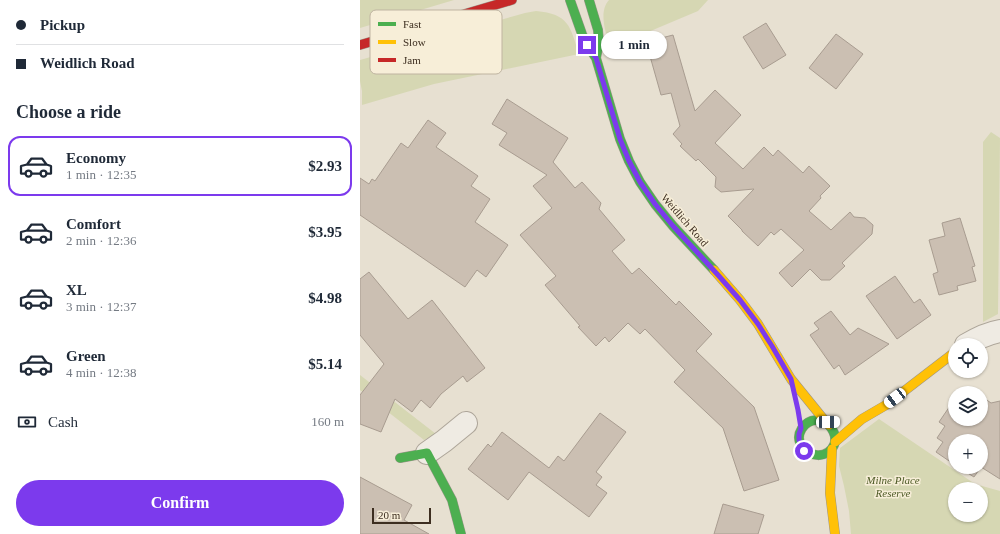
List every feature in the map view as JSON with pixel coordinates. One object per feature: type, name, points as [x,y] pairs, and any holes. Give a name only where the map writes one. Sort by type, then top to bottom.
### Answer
[{"type":"street","points":[[478,10],[512,0]]},
{"type":"street","name":"Weidlich Road","points":[[570,0],[582,34],[587,45],[596,58],[620,139],[640,182],[655,204],[673,226],[740,300],[758,324],[791,379],[830,434]]},
{"type":"street","name":"Weidlich Road","points":[[589,0],[598,30],[599,42],[596,58]]},
{"type":"street","points":[[360,45],[370,42]]},
{"type":"street","points":[[979,338],[1000,331]]},
{"type":"street","points":[[836,534],[830,493],[830,434],[820,419],[809,421],[801,428],[799,440],[804,451],[811,457],[821,456],[827,453],[830,434],[847,422],[862,419],[886,405],[948,357]]},
{"type":"street","name":"Weidlich Road","points":[[791,379],[796,399]]},
{"type":"street","points":[[799,416],[801,428]]},
{"type":"street","points":[[400,458],[427,453],[466,423]]},
{"type":"street","points":[[427,453],[452,500],[461,534]]},
{"type":"street","points":[[823,478],[830,493]]},
{"type":"green space","points":[[360,0],[454,0],[420,10],[370,10],[370,25],[360,28]]},
{"type":"green space","points":[[609,0],[708,0],[698,11],[610,47],[603,16]]},
{"type":"green space","points":[[536,11],[555,15],[562,19],[570,29],[579,54],[502,70],[502,20]]},
{"type":"green space","points":[[370,57],[370,74],[482,74],[434,84],[362,105],[360,60]]},
{"type":"green space","points":[[991,132],[1000,138],[998,314],[983,322],[983,142]]},
{"type":"green space","points":[[360,375],[436,434],[424,440],[360,390]]},
{"type":"green space","name":"Milne Place Reserve","points":[[879,419],[948,466],[948,474],[960,474],[972,482],[948,482],[948,522],[988,522],[988,488],[1000,491],[1000,534],[851,534],[849,511],[839,466],[840,448]]},
{"type":"building","points":[[766,23],[786,55],[763,69],[743,37]]},
{"type":"building","points":[[836,34],[863,54],[836,89],[809,68]]},
{"type":"building","points":[[673,35],[695,111],[715,90],[741,115],[715,143],[743,169],[764,147],[773,156],[778,150],[803,173],[809,166],[830,186],[820,196],[821,198],[809,211],[831,230],[850,212],[854,217],[865,218],[873,225],[872,234],[842,263],[845,266],[830,280],[821,280],[810,269],[792,287],[779,273],[804,250],[781,229],[774,235],[771,232],[758,246],[728,216],[754,189],[721,192],[715,187],[716,177],[698,159],[696,161],[680,146],[682,144],[673,134],[680,126],[671,93],[661,95],[646,42]]},
{"type":"building","points":[[507,99],[568,138],[553,162],[575,188],[582,182],[601,203],[599,209],[625,240],[612,251],[632,274],[639,268],[676,305],[679,301],[712,334],[696,351],[754,407],[779,480],[744,491],[723,428],[674,382],[685,370],[645,329],[640,334],[628,323],[609,342],[605,337],[596,346],[578,327],[580,326],[545,285],[556,276],[520,235],[552,208],[533,186],[547,175],[499,145],[507,133],[492,124]]},
{"type":"building","points":[[428,120],[446,133],[436,147],[478,176],[471,186],[490,199],[475,222],[508,245],[486,277],[477,270],[465,287],[360,215],[360,178],[369,184],[372,179],[375,181],[401,143],[408,148]]},
{"type":"building","points":[[960,218],[975,266],[972,267],[976,281],[957,286],[958,290],[939,295],[933,274],[938,272],[929,240],[945,236],[942,223]]},
{"type":"building","points":[[369,272],[408,319],[432,300],[485,368],[467,382],[463,376],[441,394],[430,408],[421,400],[412,412],[395,399],[381,432],[360,424],[360,395],[384,364],[360,335],[360,279]]},
{"type":"building","points":[[895,276],[914,303],[920,299],[931,315],[897,339],[866,296]]},
{"type":"building","points":[[831,311],[850,335],[858,328],[889,344],[845,375],[839,365],[834,369],[810,335],[819,329],[814,323]]},
{"type":"building","points":[[988,401],[991,403],[1000,401],[1000,479],[988,471],[988,434],[948,434],[948,460],[936,452],[943,442],[937,438],[945,426],[939,422],[948,409],[948,426],[988,426]]},
{"type":"building","points":[[600,413],[626,432],[596,472],[602,477],[596,485],[607,493],[589,517],[529,472],[508,500],[468,469],[488,444],[491,447],[502,432],[549,468],[558,456],[564,461]]},
{"type":"building","points":[[969,474],[976,474],[974,477]]},
{"type":"building","points":[[360,477],[412,505],[404,520],[429,534],[360,534]]},
{"type":"building","points":[[723,504],[764,515],[758,534],[714,534]]},
{"type":"traffic: fast","points":[[570,0],[582,34],[587,45],[596,58],[620,139],[640,182],[655,204],[673,226],[714,270]]},
{"type":"traffic: fast","points":[[589,0],[598,30],[599,42],[596,58]]},
{"type":"traffic: fast","points":[[825,421],[816,420],[804,425],[799,437],[799,441],[804,449],[818,455],[823,455],[831,450],[835,442],[835,437],[834,432],[829,425]]},
{"type":"traffic: fast","points":[[400,458],[427,453],[452,500],[461,534]]},
{"type":"traffic: slow","points":[[714,270],[740,300],[758,324],[791,379],[829,425]]},
{"type":"traffic: slow","points":[[835,442],[862,419],[886,405],[948,357]]},
{"type":"traffic: slow","points":[[832,449],[830,493],[835,534]]},
{"type":"traffic: jam","points":[[478,10],[512,0]]},
{"type":"traffic: jam","points":[[360,45],[370,42]]},
{"type":"route","points":[[587,45],[596,58],[620,139],[640,182],[655,204],[673,226],[740,300],[758,324],[791,379],[801,428],[799,440],[804,451]]}]
